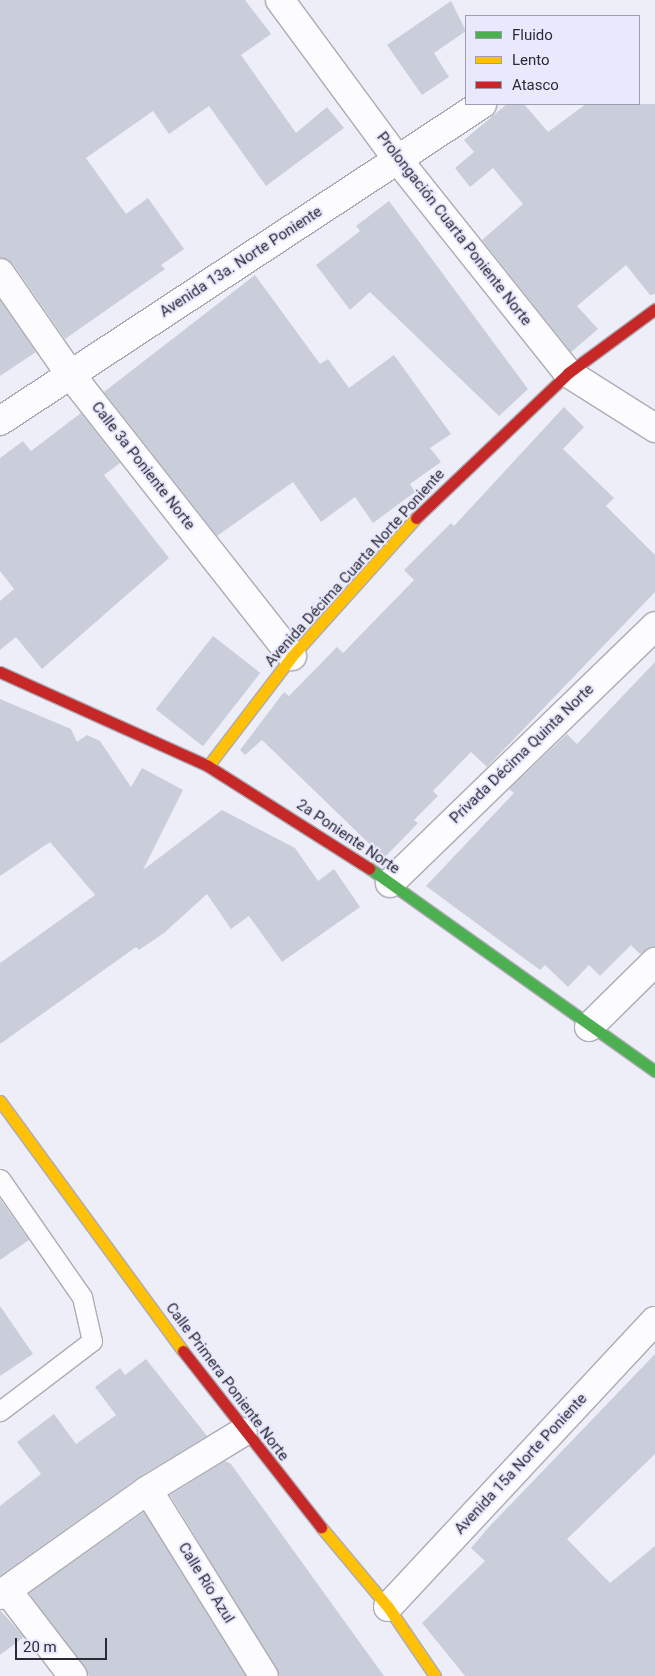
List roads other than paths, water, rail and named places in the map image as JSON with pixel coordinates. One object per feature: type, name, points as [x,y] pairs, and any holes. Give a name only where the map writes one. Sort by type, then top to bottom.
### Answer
[{"type":"street","name":"Prolongación Cuarta Poniente Norte","points":[[280,0],[398,160],[568,373],[655,428]]},
{"type":"street","name":"Avenida 13a. Norte Poniente","points":[[0,421],[480,105]]},
{"type":"street","name":"Calle 3a Poniente Norte","points":[[0,273],[70,374],[292,656]]},
{"type":"street","name":"Avenida Décima Cuarta Norte Poniente","points":[[208,766],[292,656],[430,503],[568,373],[655,309]]},
{"type":"street","name":"Privada Décima Quinta Norte","points":[[390,883],[655,626]]},
{"type":"street","name":"2a Poniente Norte","points":[[0,672],[208,766],[328,839],[590,1027],[655,1070]]},
{"type":"street","points":[[590,1027],[655,962]]},
{"type":"street","name":"Calle Primera Poniente Norte","points":[[0,1101],[243,1432],[388,1607],[431,1675]]},
{"type":"street","name":"Avenida 15a Norte Poniente","points":[[388,1607],[655,1321]]},
{"type":"street","points":[[73,1676],[4,1593],[148,1490],[243,1432]]},
{"type":"street","name":"Calle Río Azul","points":[[148,1490],[264,1676]]},
{"type":"lane","points":[[0,1178],[82,1297],[92,1341],[0,1411]]}]
